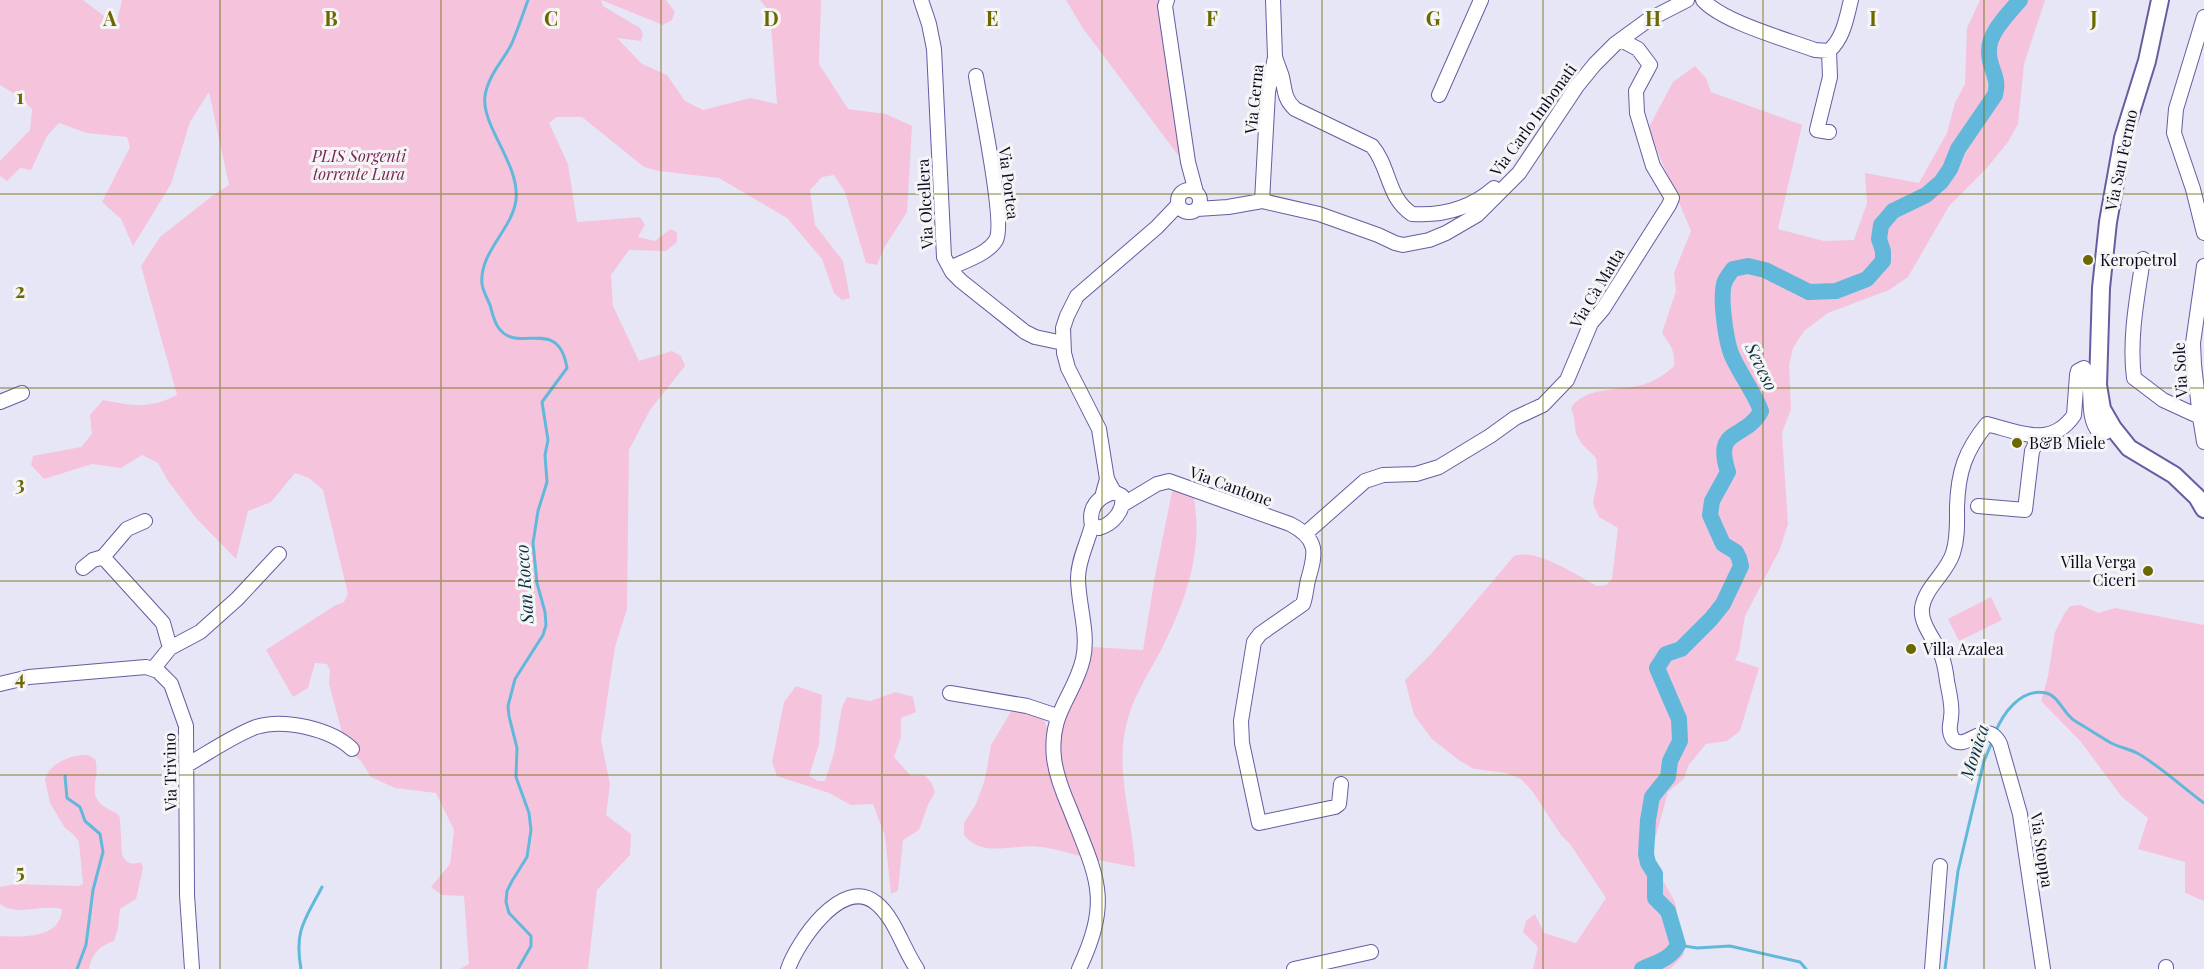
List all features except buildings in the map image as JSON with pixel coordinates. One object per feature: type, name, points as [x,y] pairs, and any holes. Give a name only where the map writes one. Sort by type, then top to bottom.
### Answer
[{"type":"main road","name":"Via San Fermo","points":[[2160,0],[2147,61],[2123,138],[2108,222],[2101,288],[2098,385],[2102,409],[2129,448],[2174,475],[2188,488],[2204,509]]},
{"type":"street","name":"Via Olcellera","points":[[921,0],[934,50],[944,257],[961,281],[1026,332],[1035,337],[1063,343]]},
{"type":"street","points":[[1079,969],[1092,941],[1099,898],[1095,873],[1058,779],[1053,741],[1057,716],[1084,657],[1085,643],[1078,579],[1080,563],[1098,526],[1116,517],[1119,497],[1107,479],[1107,466],[1099,429],[1068,368],[1063,343],[1063,328],[1077,296],[1190,201],[1188,162],[1165,6],[1167,0]]},
{"type":"street","name":"Via Gerna","points":[[1262,201],[1268,92],[1275,57],[1274,0]]},
{"type":"street","points":[[1439,95],[1481,0]]},
{"type":"street","name":"Via Carlo Imbonati","points":[[1190,201],[1228,207],[1262,201],[1319,214],[1395,243],[1408,245],[1446,233],[1469,220],[1492,202],[1524,166],[1594,64],[1648,20],[1687,0]]},
{"type":"street","points":[[1702,0],[1714,11],[1815,51],[1829,51],[1838,43],[1844,30],[1851,0]]},
{"type":"street","points":[[2204,16],[2176,109],[2174,133],[2196,199],[2204,233]]},
{"type":"street","name":"Via Cà Matta","points":[[1309,538],[1365,482],[1383,475],[1416,474],[1439,467],[1515,418],[1543,405],[1567,380],[1591,323],[1603,309],[1672,198],[1653,166],[1637,113],[1636,91],[1650,65],[1638,49],[1621,40]]},
{"type":"street","points":[[1828,132],[1817,130],[1830,77],[1829,51]]},
{"type":"street","points":[[1275,57],[1284,92],[1291,105],[1372,146],[1379,155],[1395,197],[1412,214],[1427,215],[1446,212],[1474,204],[1494,189],[1516,163],[1524,166]]},
{"type":"street","name":"Via Portea","points":[[950,268],[989,248],[997,238],[999,225],[991,160],[976,76]]},
{"type":"street","points":[[2143,259],[2136,304],[2132,360],[2134,378],[2163,400],[2202,417]]},
{"type":"street","name":"Via Sole","points":[[2204,266],[2193,343],[2193,364],[2204,442]]},
{"type":"street","points":[[1978,506],[2025,510],[2032,451],[2044,436],[2054,434],[2070,421],[2073,415],[2077,375],[2081,369],[2087,371],[2091,411],[2096,428],[2099,432],[2104,433],[2113,428]]},
{"type":"street","points":[[0,402],[22,393]]},
{"type":"street","name":"Via Stoppa","points":[[2043,969],[2020,813],[1993,736],[1981,733],[1964,743],[1952,739],[1950,732],[1952,716],[1941,655],[1922,617],[1922,609],[1927,594],[1943,573],[1953,553],[1957,532],[1959,476],[1965,457],[1987,424],[2044,436]]},
{"type":"street","name":"Via Cantone","points":[[1119,497],[1169,481],[1290,524],[1309,538]]},
{"type":"street","points":[[1098,526],[1091,512],[1094,504],[1119,497]]},
{"type":"street","points":[[83,568],[93,560],[104,557],[127,529],[145,520]]},
{"type":"street","points":[[1309,538],[1315,556],[1303,604],[1260,634],[1254,642],[1240,721],[1242,743],[1259,823],[1335,807],[1339,804],[1341,784]]},
{"type":"street","points":[[0,684],[29,677],[140,668],[153,669],[170,648],[200,632],[237,599],[279,554]]},
{"type":"street","points":[[104,557],[163,623],[170,648]]},
{"type":"street","name":"Via Trivino","points":[[153,669],[165,676],[175,692],[186,726],[187,895],[192,969]]},
{"type":"street","points":[[950,693],[1027,706],[1057,716]]},
{"type":"street","points":[[187,765],[251,729],[267,725],[319,729],[335,736],[352,749]]},
{"type":"street","points":[[1932,969],[1940,866]]},
{"type":"street","points":[[788,969],[802,938],[816,922],[844,899],[857,896],[867,898],[880,908],[917,969]]},
{"type":"street","points":[[1294,969],[1353,963],[1371,952]]},
{"type":"green space","name":"PLIS Sorgenti torrente Lura","points":[[0,0],[83,0],[116,25],[122,0],[601,0],[603,6],[640,28],[643,34],[641,41],[617,38],[642,64],[667,75],[685,101],[703,110],[750,98],[777,104],[770,12],[760,0],[821,0],[819,64],[848,109],[886,114],[912,126],[907,212],[884,248],[877,265],[866,263],[845,192],[834,175],[822,177],[810,190],[815,225],[843,261],[850,298],[842,300],[834,293],[822,259],[787,218],[719,178],[644,167],[582,117],[557,117],[549,123],[568,164],[577,222],[640,217],[645,225],[638,237],[655,241],[670,229],[677,232],[677,242],[666,251],[629,250],[611,275],[613,306],[639,361],[672,351],[681,356],[685,366],[650,410],[629,450],[627,609],[615,647],[601,740],[610,784],[606,815],[631,834],[630,855],[597,890],[588,969],[460,969],[469,964],[464,896],[442,895],[431,887],[450,864],[454,830],[436,793],[395,788],[371,777],[361,761],[346,747],[329,684],[330,671],[327,664],[315,663],[308,688],[293,697],[266,650],[334,606],[344,602],[348,594],[323,490],[309,478],[295,473],[271,502],[248,511],[236,559],[196,518],[168,481],[158,463],[142,455],[121,468],[92,464],[44,479],[31,465],[33,456],[81,447],[92,434],[90,415],[103,400],[141,405],[158,403],[177,395],[141,266],[160,237],[229,185],[209,92],[190,122],[171,184],[133,246],[121,219],[102,202],[130,147],[127,137],[87,133],[59,123],[47,136],[31,170],[20,168],[7,181],[0,176],[0,161],[30,130],[32,109],[20,97],[0,85]]},
{"type":"green space","points":[[601,0],[666,0],[675,12],[672,20],[663,25]]},
{"type":"green space","points":[[1066,0],[1161,0],[1158,8],[1181,159],[1082,27]]},
{"type":"green space","points":[[1980,0],[2045,0],[2024,64],[2018,124],[2008,142],[1986,169],[1949,206],[1908,277],[1889,290],[1828,313],[1804,331],[1793,348],[1789,365],[1791,409],[1782,433],[1788,524],[1780,549],[1745,616],[1739,652],[1735,660],[1759,668],[1740,731],[1727,741],[1706,744],[1688,766],[1684,779],[1668,792],[1651,854],[1651,859],[1675,902],[1684,955],[1670,969],[1533,969],[1538,947],[1523,932],[1526,921],[1535,914],[1544,933],[1576,943],[1606,898],[1570,844],[1521,779],[1506,773],[1474,769],[1432,739],[1414,715],[1405,680],[1431,654],[1514,556],[1534,556],[1545,559],[1597,586],[1606,585],[1612,579],[1618,528],[1599,517],[1593,503],[1598,477],[1596,458],[1576,434],[1571,408],[1576,402],[1590,394],[1649,382],[1674,366],[1672,349],[1662,333],[1676,291],[1674,273],[1691,231],[1648,129],[1673,82],[1695,66],[1706,78],[1711,92],[1802,125],[1778,229],[1824,241],[1854,240],[1867,203],[1865,173],[1919,183],[1947,133],[1955,103],[1965,84],[1967,28]]},
{"type":"green space","points":[[1175,487],[1193,494],[1196,515],[1194,556],[1185,595],[1177,615],[1136,697],[1126,726],[1122,761],[1123,779],[1135,867],[1097,860],[1065,776],[1061,759],[1061,728],[1086,670],[1092,647],[1143,650],[1155,576],[1172,492]]},
{"type":"green space","points":[[1991,597],[2002,620],[1959,641],[1948,619]]},
{"type":"green space","points":[[2080,605],[2099,613],[2115,608],[2204,625],[2204,901],[2185,893],[2185,862],[2138,849],[2148,818],[2122,797],[2081,742],[2041,701],[2048,676],[2055,632],[2070,606]]},
{"type":"green space","points":[[796,686],[822,695],[819,744],[809,776],[818,781],[825,781],[834,753],[842,707],[847,697],[870,701],[896,692],[913,697],[916,712],[901,718],[901,737],[894,757],[911,776],[924,775],[931,782],[935,792],[919,830],[903,840],[898,891],[891,894],[885,836],[873,804],[851,805],[829,793],[777,776],[772,762],[784,702]]},
{"type":"green space","points":[[1012,710],[1042,716],[1047,729],[1052,775],[1081,856],[1055,849],[1030,846],[990,848],[972,842],[964,835],[964,823],[976,804],[985,779],[991,745]]},
{"type":"green space","points":[[88,755],[95,759],[97,772],[95,795],[104,806],[119,815],[122,854],[129,863],[141,862],[143,868],[136,899],[120,909],[114,941],[97,951],[89,969],[0,969],[0,936],[29,936],[48,931],[60,919],[62,909],[14,910],[7,908],[0,904],[0,887],[16,884],[79,886],[83,884],[79,842],[65,828],[50,803],[45,780],[56,764],[75,756]]},
{"type":"waterway","name":"San Rocco","points":[[518,969],[531,946],[531,936],[509,913],[506,902],[507,891],[527,857],[531,830],[529,813],[516,777],[517,748],[508,706],[515,679],[543,635],[546,625],[537,583],[533,543],[538,511],[547,482],[545,455],[548,440],[542,402],[567,368],[562,352],[555,343],[546,339],[516,338],[506,335],[498,327],[484,292],[482,272],[490,251],[509,221],[516,200],[516,186],[507,159],[489,120],[485,108],[485,96],[493,74],[512,43],[528,0]]},
{"type":"waterway","name":"Seveso","points":[[1642,969],[1667,957],[1678,945],[1668,911],[1655,898],[1655,874],[1648,863],[1646,854],[1652,797],[1668,777],[1670,761],[1680,741],[1679,719],[1657,668],[1666,654],[1681,649],[1711,619],[1723,604],[1741,566],[1736,552],[1723,544],[1710,515],[1712,501],[1728,472],[1724,457],[1728,440],[1747,427],[1761,411],[1730,351],[1723,308],[1725,281],[1733,269],[1748,266],[1765,270],[1809,292],[1836,291],[1867,279],[1883,261],[1879,239],[1881,225],[1893,211],[1926,195],[1941,182],[1950,169],[1958,149],[1995,95],[1996,79],[1989,54],[1991,39],[1999,25],[2020,0]]},
{"type":"waterway","name":"Monica","points":[[1995,733],[2008,710],[2021,698],[2037,692],[2046,693],[2051,695],[2075,721],[2111,743],[2145,758],[2204,803]]},
{"type":"waterway","name":"Monica","points":[[1945,969],[1958,871],[1984,761],[1992,742]]},
{"type":"waterway","points":[[65,776],[67,798],[80,807],[85,821],[100,834],[103,852],[93,890],[86,945],[77,969]]},
{"type":"waterway","points":[[301,969],[299,944],[302,926],[322,887]]},
{"type":"waterway","name":"Monica","points":[[1678,945],[1697,948],[1730,946],[1800,962],[1806,969]]},
{"type":"place","name":"Keropetrol","points":[[2088,260]]},
{"type":"place","name":"B&B Miele","points":[[2017,443]]},
{"type":"place","name":"Villa Verga Ciceri","points":[[2148,571]]},
{"type":"place","name":"Villa Azalea","points":[[1911,649]]}]
